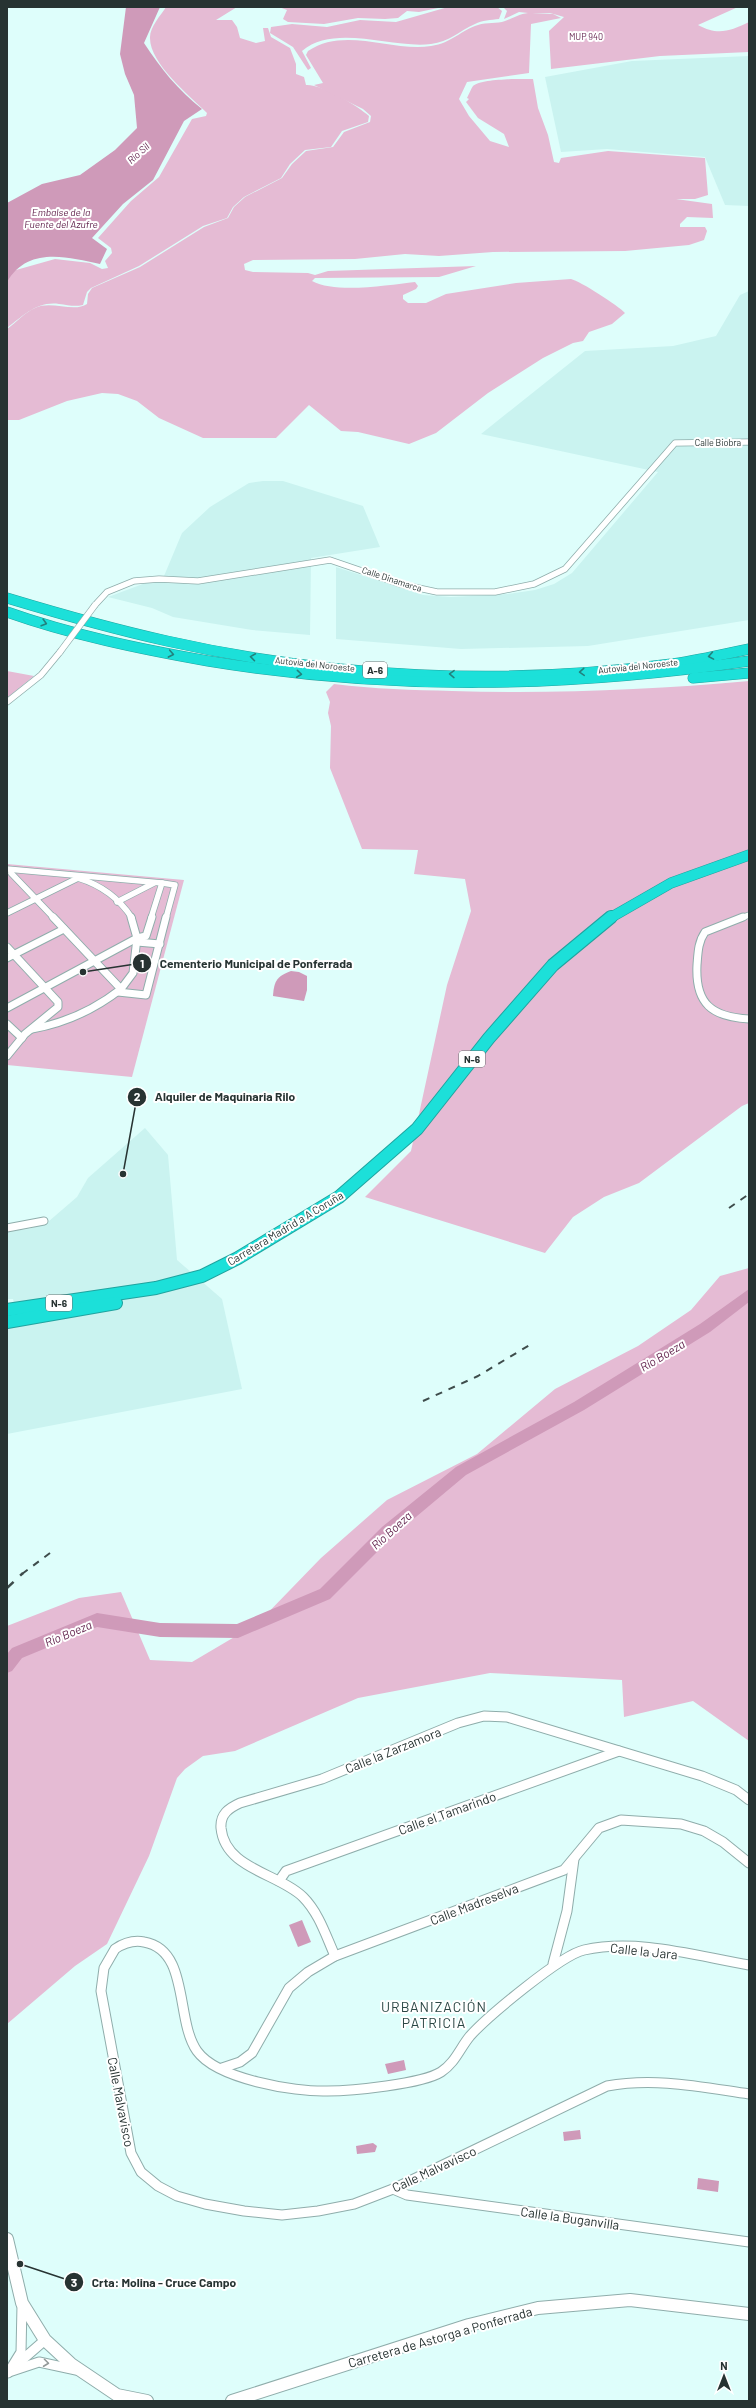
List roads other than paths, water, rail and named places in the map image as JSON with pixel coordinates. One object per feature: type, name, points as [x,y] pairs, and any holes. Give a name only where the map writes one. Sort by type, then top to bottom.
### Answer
[{"type":"highway","name":"Autovía del Noroeste","points":[[7,598],[54,614],[208,650],[345,668],[431,673],[567,673],[672,663],[746,650]]},
{"type":"highway","name":"Autovía del Noroeste","points":[[7,612],[132,646],[217,662],[295,673],[417,683],[520,685],[565,683],[643,677],[749,661]]},
{"type":"highway","points":[[417,683],[452,687],[538,687],[749,673]]},
{"type":"highway","name":"Carretera Madrid a A Coruña","points":[[7,1310],[111,1296],[156,1288],[202,1276],[238,1258],[340,1197],[417,1130],[489,1038],[553,964],[610,918],[671,884],[749,855]]},
{"type":"highway","points":[[7,1322],[143,1298],[202,1276]]},
{"type":"highway","points":[[7,1304],[111,1296]]},
{"type":"main road","points":[[7,2238],[22,2303],[46,2340],[71,2364],[117,2395],[147,2401]]},
{"type":"main road","name":"Carretera de Astorga a Ponferrada","points":[[232,2401],[469,2325],[538,2308],[588,2302],[630,2300],[749,2314]]},
{"type":"street","name":"Calle Biobra","points":[[687,442],[749,442]]},
{"type":"street","name":"Calle Dinamarca","points":[[7,702],[41,675],[95,604],[107,592],[134,581],[152,579],[198,581],[320,560],[342,562],[418,589],[437,592],[502,590],[541,582],[554,577],[565,568],[597,534],[675,443],[687,442]]},
{"type":"street","points":[[20,870],[78,877],[155,882],[175,885],[146,995],[120,990],[8,872],[20,870]]},
{"type":"street","points":[[7,913],[78,877]]},
{"type":"street","points":[[32,1029],[73,1020],[88,1012],[128,984],[135,968],[137,940],[135,927],[128,914],[117,902],[98,886],[78,877]]},
{"type":"street","points":[[117,902],[155,882]]},
{"type":"street","points":[[7,1008],[146,936],[162,883]]},
{"type":"street","points":[[749,915],[705,932],[700,938],[696,978],[699,996],[710,1009],[731,1017],[749,1019]]},
{"type":"street","points":[[7,958],[64,930]]},
{"type":"street","points":[[137,940],[160,944]]},
{"type":"street","points":[[7,947],[58,1002],[58,1007],[22,1038],[7,1056]]},
{"type":"street","points":[[7,1024],[22,1038]]},
{"type":"street","points":[[7,1228],[44,1221]]},
{"type":"street","name":"Calle la Zarzamora","points":[[335,1956],[311,1905],[302,1896],[279,1880],[236,1856],[223,1844],[220,1832],[222,1818],[228,1809],[240,1803],[322,1779],[458,1723],[484,1716],[506,1717],[702,1776],[736,1790],[749,1800]]},
{"type":"street","name":"Calle el Tamarindo","points":[[279,1880],[286,1872],[619,1751]]},
{"type":"street","name":"Calle Madreselva","points":[[222,2068],[240,2062],[252,2053],[289,1988],[308,1972],[335,1956],[564,1870],[574,1859],[585,1842],[599,1828],[621,1820],[681,1824],[704,1831],[723,1842],[749,1863]]},
{"type":"street","points":[[553,1964],[567,1911],[574,1859]]},
{"type":"street","name":"Calle Malvavisco","points":[[300,2091],[256,2082],[222,2068],[198,2053],[192,2041],[174,1966],[167,1955],[157,1945],[144,1941],[131,1942],[118,1946],[108,1957],[102,1970],[101,1991],[131,2153],[141,2172],[158,2186],[177,2196],[205,2204],[244,2211],[282,2215],[354,2204],[393,2189],[607,2086],[653,2081],[749,2094]]},
{"type":"street","name":"Calle la Jara","points":[[300,2091],[359,2091],[433,2077],[446,2070],[468,2038],[488,2017],[530,1986],[553,1964],[580,1951],[604,1946],[626,1947],[749,1965]]},
{"type":"street","name":"Calle la Buganvilla","points":[[393,2189],[407,2195],[749,2242]]},
{"type":"street","points":[[8,2373],[21,2352],[22,2303]]},
{"type":"street","points":[[8,2373],[46,2340]]},
{"type":"street","points":[[8,2373],[39,2362],[84,2373]]},
{"type":"water","name":"Embalse de la Fuente del Azufre","points":[[126,7],[160,7],[144,43],[170,79],[202,109],[184,121],[153,180],[123,204],[92,238],[107,249],[100,264],[62,257],[37,259],[26,263],[16,271],[7,282],[7,203],[42,184],[80,175],[115,150],[137,128],[134,95],[125,74],[120,54]]},
{"type":"water","points":[[291,971],[299,972],[307,976],[307,990],[304,1001],[273,996],[274,986],[279,977]]},
{"type":"water","points":[[302,1920],[311,1942],[298,1947],[289,1925]]},
{"type":"water","points":[[404,2060],[406,2070],[388,2074],[385,2064]]},
{"type":"water","points":[[580,2130],[581,2139],[564,2141],[563,2132]]},
{"type":"water","points":[[373,2143],[377,2146],[375,2152],[357,2154],[356,2146]]},
{"type":"water","points":[[698,2178],[719,2181],[718,2192],[697,2189]]},
{"type":"waterway","name":"Río Boeza","points":[[7,1666],[17,1653],[97,1620],[160,1630],[238,1631],[325,1594],[387,1532],[461,1471],[579,1406],[705,1328],[749,1294]]},
{"type":"railway","points":[[729,1208],[749,1194]]},
{"type":"railway","points":[[423,1401],[478,1376],[533,1343]]},
{"type":"railway","points":[[22,1574],[50,1553]]},
{"type":"railway","points":[[7,1588],[23,1573]]},
{"type":"place","name":"Cementerio Municipal de Ponferrada","points":[[83,972]]},
{"type":"place","name":"Alquiler de Maquinaria Rilo","points":[[123,1174]]},
{"type":"place","name":"Crta: Molina - Cruce Campo","points":[[20,2264]]},
{"type":"district","name":"URBANIZACIÓN PATRICIA","points":[[434,2014]]},
{"type":"park label","name":"MUP 940","points":[[586,36]]},
{"type":"water label","name":"Río Sil","points":[[138,153]]}]
